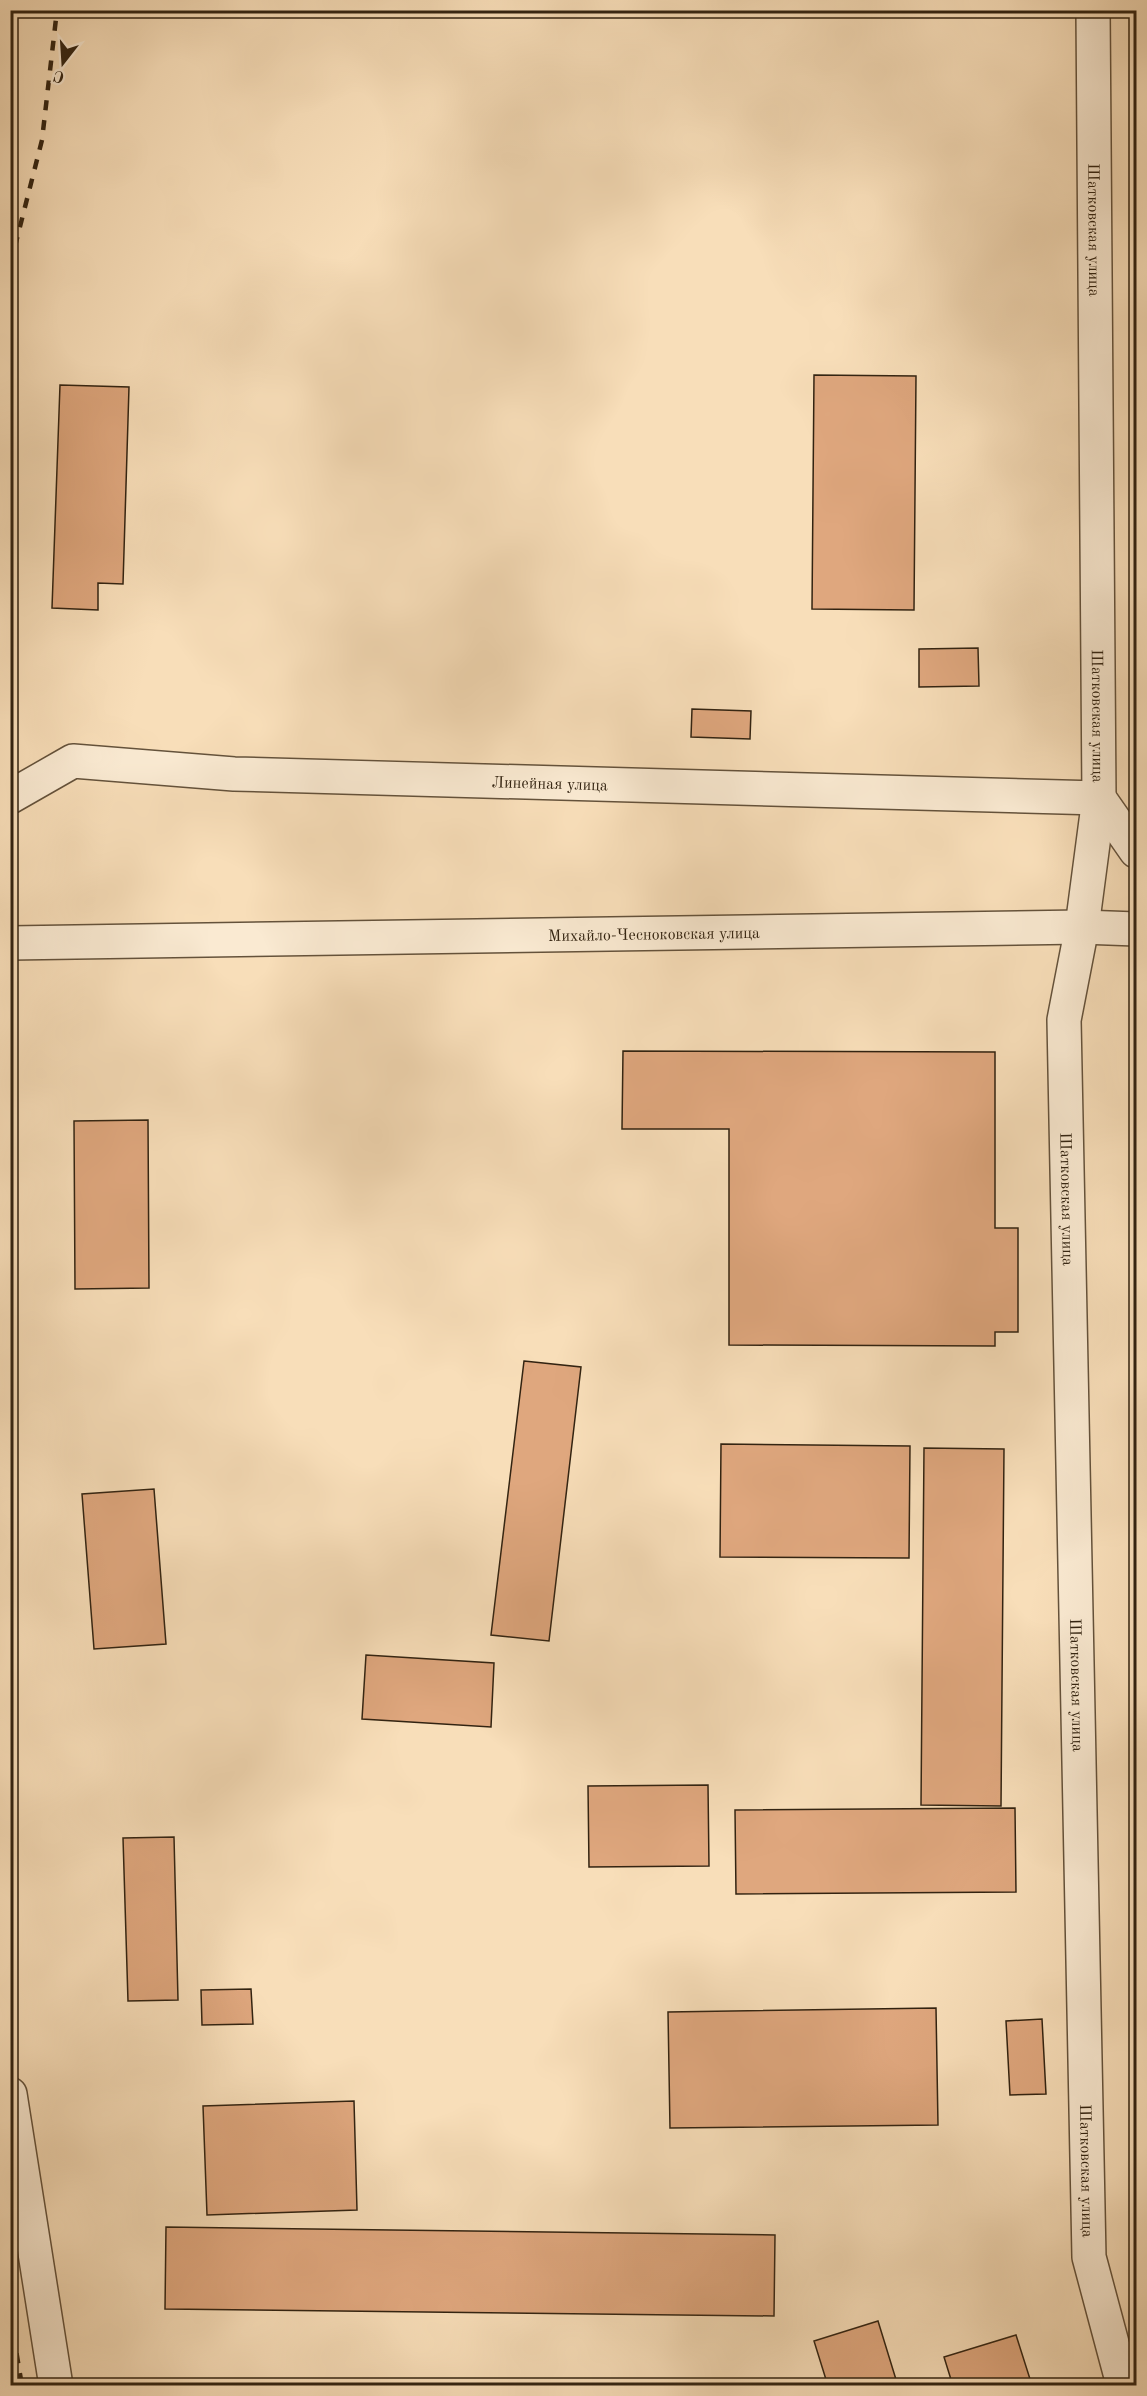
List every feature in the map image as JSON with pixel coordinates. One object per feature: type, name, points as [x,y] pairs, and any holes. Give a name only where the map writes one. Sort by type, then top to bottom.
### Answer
[{"type":"street","name":"Шатковская улица","points":[[1093,10],[1099,798],[1082,927],[1064,1020],[1089,2257],[1120,2373],[1129,2385]]},
{"type":"street","name":"Линейная улица","points":[[10,797],[73,761],[234,774],[1099,798]]},
{"type":"street","points":[[1099,798],[1137,851]]},
{"type":"street","name":"Михайло-Чесноковская улица","points":[[10,943],[1082,927],[1137,929]]},
{"type":"street","points":[[10,2094],[56,2385]]},
{"type":"building","points":[[814,375],[916,376],[914,610],[812,609]]},
{"type":"building","points":[[60,385],[129,387],[123,584],[98,583],[98,610],[52,608]]},
{"type":"building","points":[[978,648],[979,686],[919,687],[919,649]]},
{"type":"building","points":[[692,709],[751,711],[750,739],[691,737]]},
{"type":"building","points":[[623,1051],[995,1052],[995,1228],[1018,1228],[1018,1332],[995,1332],[995,1346],[729,1345],[729,1129],[622,1129]]},
{"type":"building","points":[[148,1120],[149,1288],[75,1289],[74,1121]]},
{"type":"building","points":[[524,1361],[581,1367],[549,1641],[491,1635]]},
{"type":"building","points":[[721,1444],[910,1446],[909,1558],[720,1557]]},
{"type":"building","points":[[924,1448],[1004,1449],[1001,1806],[921,1805]]},
{"type":"building","points":[[154,1489],[166,1644],[94,1649],[82,1494]]},
{"type":"building","points":[[366,1655],[494,1663],[491,1727],[362,1719]]},
{"type":"building","points":[[708,1785],[709,1866],[589,1867],[588,1786]]},
{"type":"building","points":[[1015,1808],[1016,1892],[736,1894],[735,1810]]},
{"type":"building","points":[[174,1837],[178,2000],[128,2001],[123,1838]]},
{"type":"building","points":[[251,1989],[253,2024],[202,2025],[201,1990]]},
{"type":"building","points":[[936,2008],[938,2125],[670,2128],[668,2012]]},
{"type":"building","points":[[1042,2019],[1046,2094],[1010,2095],[1006,2021]]},
{"type":"building","points":[[354,2101],[357,2210],[207,2215],[203,2106]]},
{"type":"building","points":[[166,2227],[775,2235],[774,2316],[165,2309]]},
{"type":"building","points":[[878,2321],[898,2386],[828,2386],[814,2341]]},
{"type":"building","points":[[1016,2335],[1030,2379],[1008,2386],[953,2386],[944,2357]]},
{"type":"railway","points":[[10,266],[42,140],[57,10]]},
{"type":"railway","points":[[10,2314],[22,2386]]}]
